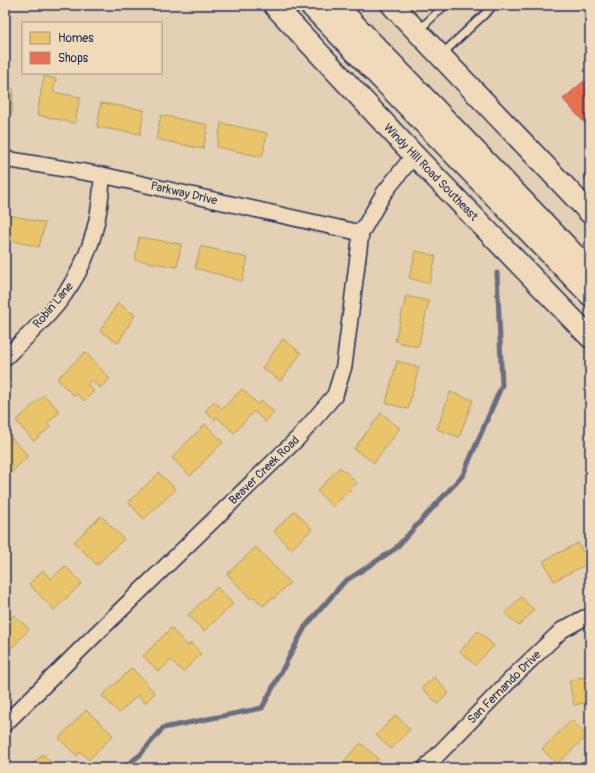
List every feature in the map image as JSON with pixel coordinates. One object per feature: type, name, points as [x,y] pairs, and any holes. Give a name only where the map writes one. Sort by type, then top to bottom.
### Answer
[{"type":"main road","name":"Windy Hill Road Southeast","points":[[274,5],[414,156],[590,337]]},
{"type":"main road","points":[[310,5],[590,295]]},
{"type":"main road","points":[[336,5],[590,271]]},
{"type":"main road","points":[[396,6],[417,32],[590,213]]},
{"type":"street","name":"Beaver Creek Road","points":[[5,724],[298,438],[335,395],[344,366],[361,234],[384,193],[414,156]]},
{"type":"street","name":"Parkway Drive","points":[[5,159],[102,175],[361,234]]},
{"type":"street","name":"Robin Lane","points":[[5,358],[61,299],[75,279],[86,258],[94,235],[102,175]]},
{"type":"street","name":"San Fernando Drive","points":[[425,768],[517,672],[562,630],[584,618],[590,618]]},
{"type":"lane","points":[[417,32],[445,5]]},
{"type":"lane","points":[[440,56],[490,9],[492,5]]},
{"type":"building: Homes","points":[[44,76],[56,79],[53,92],[80,97],[75,123],[37,115]]},
{"type":"building: Homes","points":[[5,87],[13,88],[12,113],[5,112]]},
{"type":"building: Homes","points":[[101,103],[144,110],[140,134],[97,127]]},
{"type":"building: Homes","points":[[161,115],[208,125],[203,149],[156,139]]},
{"type":"building: Homes","points":[[221,123],[267,133],[262,157],[217,147]]},
{"type":"building: Homes","points":[[5,214],[45,223],[39,247],[5,239]]},
{"type":"building: Homes","points":[[139,237],[181,244],[177,267],[135,260]]},
{"type":"building: Homes","points":[[201,246],[248,258],[242,281],[195,268]]},
{"type":"building: Homes","points":[[416,251],[436,256],[429,284],[409,278]]},
{"type":"building: Homes","points":[[406,296],[429,301],[418,347],[395,341]]},
{"type":"building: Homes","points":[[118,303],[135,315],[118,343],[100,331]]},
{"type":"building: Homes","points":[[283,339],[301,353],[281,381],[262,368]]},
{"type":"building: Homes","points":[[85,352],[110,379],[100,388],[91,380],[87,384],[94,391],[84,401],[77,394],[74,396],[57,379]]},
{"type":"building: Homes","points":[[397,361],[419,367],[408,409],[386,403]]},
{"type":"building: Homes","points":[[242,389],[258,404],[262,401],[274,412],[265,422],[254,411],[234,433],[217,417],[214,420],[205,411],[214,401],[222,409]]},
{"type":"building: Homes","points":[[450,392],[473,400],[459,437],[437,429]]},
{"type":"building: Homes","points":[[44,395],[60,412],[47,423],[50,427],[34,441],[16,421]]},
{"type":"building: Homes","points":[[381,413],[400,428],[374,463],[354,449]]},
{"type":"building: Homes","points":[[205,424],[223,442],[190,476],[172,458]]},
{"type":"building: Homes","points":[[5,431],[28,456],[5,478]]},
{"type":"building: Homes","points":[[340,467],[357,483],[333,507],[317,491]]},
{"type":"building: Homes","points":[[159,473],[176,489],[144,519],[128,502]]},
{"type":"building: Homes","points":[[295,511],[312,529],[291,549],[274,531]]},
{"type":"building: Homes","points":[[101,516],[124,539],[97,565],[74,542]]},
{"type":"building: Homes","points":[[578,543],[589,563],[554,581],[543,561]]},
{"type":"building: Homes","points":[[256,547],[290,583],[263,606],[254,597],[251,599],[227,574]]},
{"type":"building: Homes","points":[[65,566],[82,583],[54,610],[29,584],[43,570],[51,579]]},
{"type":"building: Homes","points":[[217,587],[233,604],[204,631],[188,615]]},
{"type":"building: Homes","points":[[521,597],[534,610],[519,626],[505,614]]},
{"type":"building: Homes","points":[[14,615],[29,629],[5,655],[5,625]]},
{"type":"building: Homes","points":[[171,628],[188,646],[191,643],[201,654],[183,672],[171,660],[159,672],[143,656]]},
{"type":"building: Homes","points":[[478,631],[494,646],[475,665],[460,651]]},
{"type":"building: Homes","points":[[132,668],[155,693],[145,703],[138,695],[119,713],[102,696]]},
{"type":"building: Homes","points":[[590,676],[590,702],[574,705],[569,680]]},
{"type":"building: Homes","points":[[434,677],[449,693],[438,704],[422,688]]},
{"type":"building: Homes","points":[[86,710],[113,735],[89,760],[80,752],[77,756],[59,738]]},
{"type":"building: Homes","points":[[396,715],[410,729],[391,749],[376,735]]},
{"type":"building: Homes","points":[[572,720],[587,736],[557,764],[542,749]]},
{"type":"building: Homes","points":[[361,743],[378,759],[369,768],[337,768]]},
{"type":"building: Homes","points":[[43,754],[57,768],[29,768]]},
{"type":"building: Shops","points":[[584,81],[590,87],[590,129],[563,99]]},
{"type":"waterway","points":[[585,176],[590,172]]},
{"type":"waterway","points":[[123,768],[140,755],[163,728],[262,708],[305,627],[344,582],[395,549],[463,475],[502,385],[497,273]]}]
